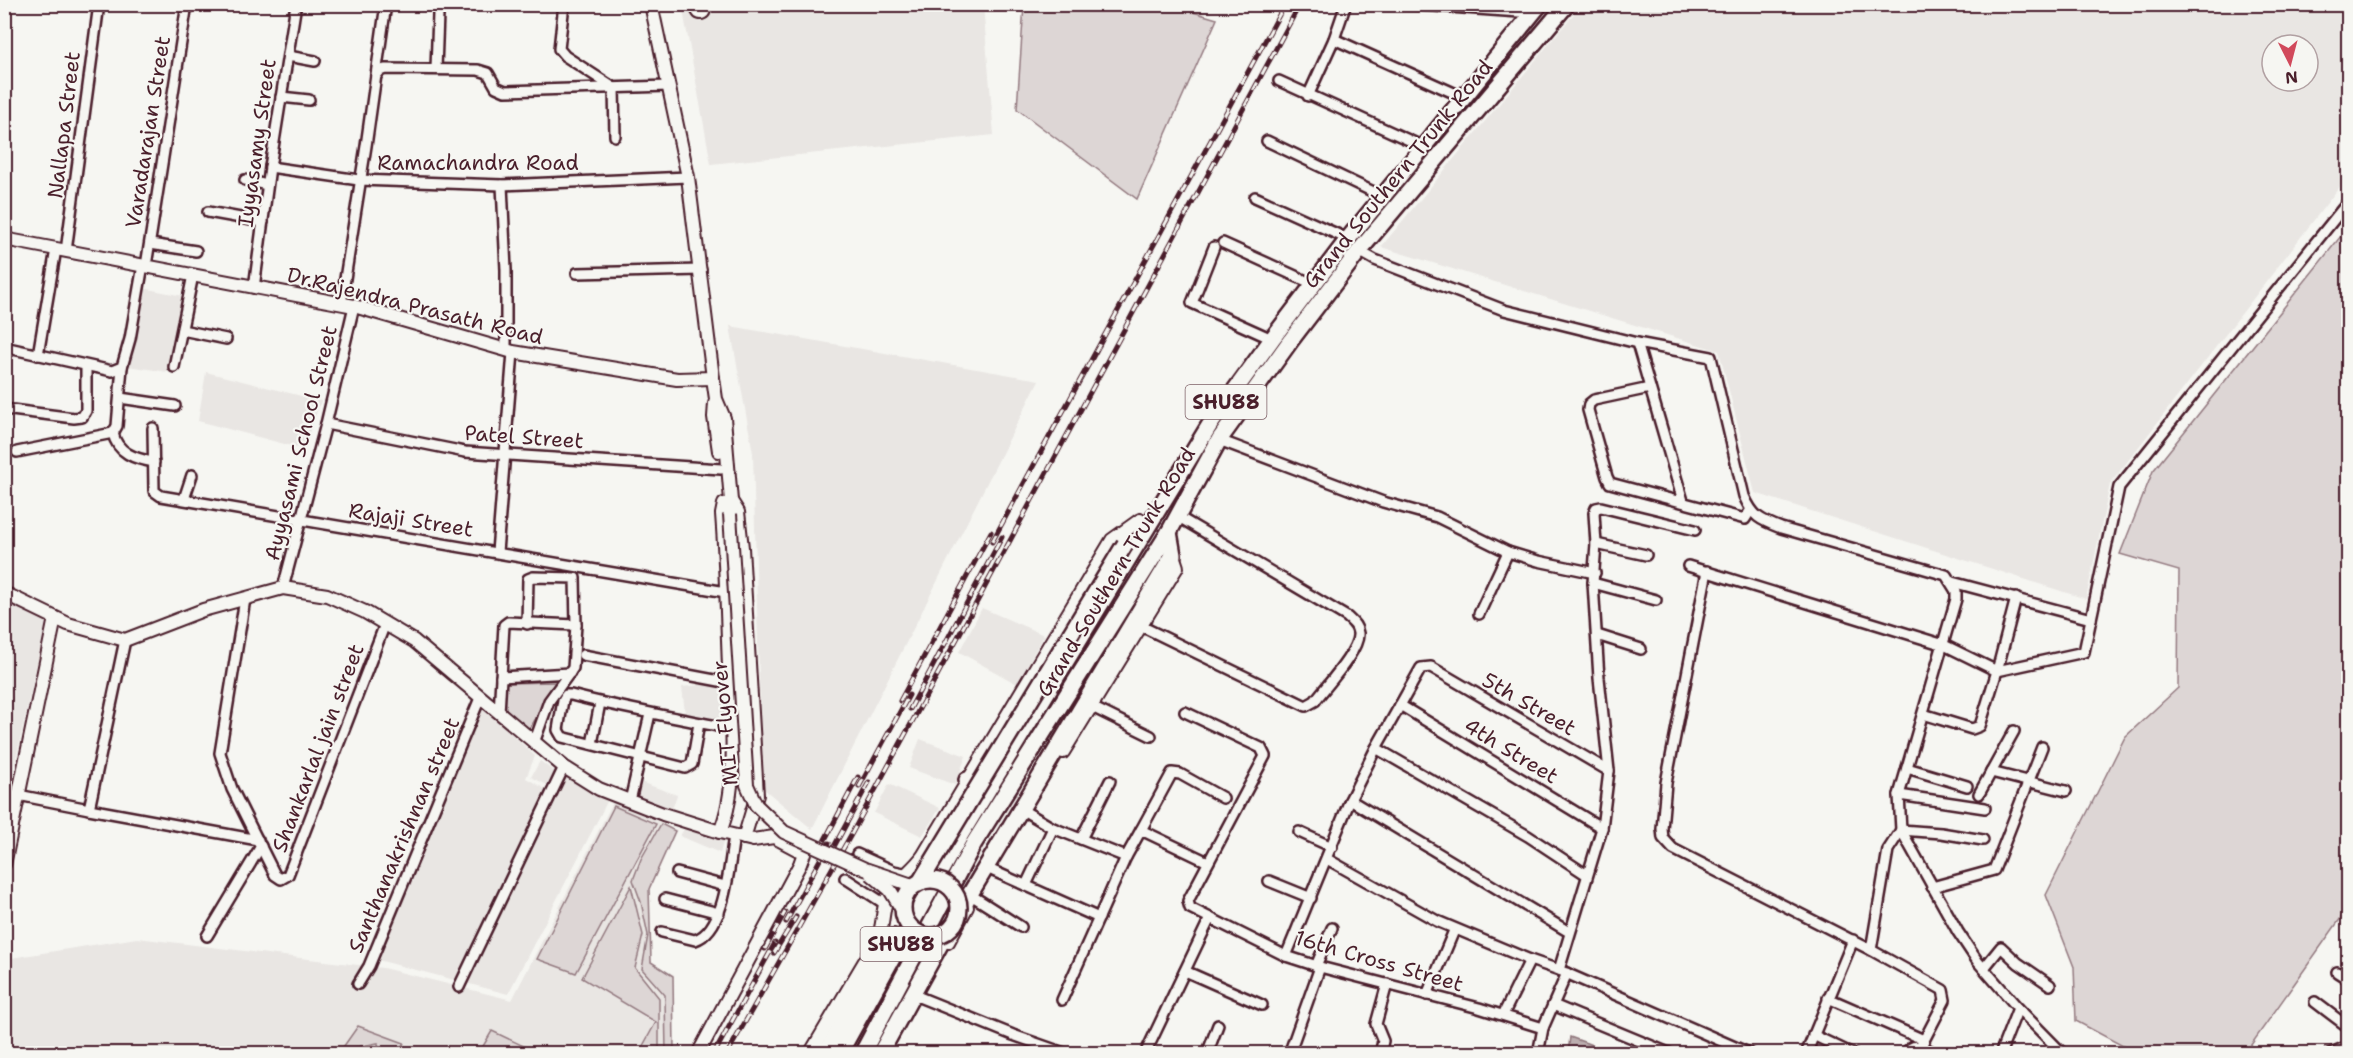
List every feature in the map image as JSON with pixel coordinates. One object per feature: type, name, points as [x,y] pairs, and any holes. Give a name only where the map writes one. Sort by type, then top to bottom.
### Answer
[{"type":"main road","name":"Grand Southern Trunk Road","points":[[862,1053],[974,843],[1169,532],[1219,440],[1359,251],[1567,4]]},
{"type":"main road","name":"Grand Southern Trunk Road","points":[[840,1053],[986,791],[1147,518],[1209,426],[1313,284],[1537,8]]},
{"type":"main road","points":[[948,930],[932,936],[923,935],[908,925],[904,914],[905,897],[917,885],[1125,544],[1147,518]]},
{"type":"main road","points":[[887,1053],[948,930],[1170,559],[1169,532]]},
{"type":"main road","points":[[967,780],[986,791]]},
{"type":"main road","points":[[917,885],[936,881],[951,889],[958,905],[958,914]]},
{"type":"main road","points":[[825,1053],[904,914]]},
{"type":"street","name":"Nallapa Street","points":[[38,355],[61,250],[99,4]]},
{"type":"street","name":"Varadarajan Street","points":[[113,433],[117,426],[122,367],[150,244],[187,4]]},
{"type":"street","name":"Iyyasamy Street","points":[[254,288],[267,184],[296,4]]},
{"type":"street","points":[[340,304],[386,4]]},
{"type":"street","points":[[564,4],[559,49],[565,56],[614,88]]},
{"type":"street","points":[[651,4],[688,177],[701,270],[712,378],[716,399],[724,418],[729,506],[722,514],[732,729],[729,801],[720,832]]},
{"type":"street","points":[[1308,96],[1335,39],[1346,4]]},
{"type":"street","points":[[1406,4],[1537,8]]},
{"type":"street","points":[[436,69],[438,14]]},
{"type":"street","points":[[1335,39],[1465,98]]},
{"type":"street","points":[[288,56],[315,61]]},
{"type":"street","points":[[376,76],[385,69],[483,71],[492,77],[499,90],[505,91],[669,86]]},
{"type":"street","points":[[1279,81],[1424,147]]},
{"type":"street","points":[[614,88],[615,136]]},
{"type":"street","points":[[281,97],[309,100]]},
{"type":"street","points":[[1267,141],[1384,197]]},
{"type":"street","name":"Ramachandra Road","points":[[270,167],[360,180],[502,185],[688,177]]},
{"type":"street","points":[[245,180],[267,184]]},
{"type":"street","points":[[497,552],[509,351],[502,185]]},
{"type":"street","points":[[1255,197],[1348,239]]},
{"type":"street","points":[[1688,566],[1944,645],[1997,671],[2084,652],[2119,488],[2349,202]]},
{"type":"street","points":[[208,212],[263,222]]},
{"type":"street","name":"Dr.Rajendra Prasath Road","points":[[4,239],[354,306],[509,351],[677,379],[712,378]]},
{"type":"street","points":[[150,244],[196,251]]},
{"type":"street","points":[[1272,339],[1192,303],[1219,245],[1313,284]]},
{"type":"street","points":[[1359,251],[1375,260],[1504,310],[1637,343],[1711,357],[1744,496],[1750,511],[1758,519],[1946,575],[1956,591],[1956,599],[1899,795],[1901,830],[1958,932],[1984,968],[2018,1008],[2063,1053]]},
{"type":"street","points":[[577,273],[701,270]]},
{"type":"street","points":[[174,367],[193,275]]},
{"type":"street","name":"Ayyasami School Street","points":[[283,588],[354,306]]},
{"type":"street","points":[[182,330],[226,339]]},
{"type":"street","points":[[1637,343],[1683,501]]},
{"type":"street","points":[[4,347],[112,371],[122,367]]},
{"type":"street","points":[[4,409],[74,418],[82,417],[86,411],[86,366]]},
{"type":"street","points":[[1650,388],[1594,400],[1589,404],[1588,410],[1607,477],[1616,486],[1683,501],[1745,519],[1750,511]]},
{"type":"street","points":[[120,398],[175,406]]},
{"type":"street","points":[[662,932],[692,940],[699,939],[719,914],[725,886],[744,838],[757,795],[742,548],[738,512],[729,506],[721,469],[714,417],[716,399]]},
{"type":"street","name":"Patel Street","points":[[326,424],[465,452],[721,469]]},
{"type":"street","name":"Rajaji Street","points":[[153,428],[154,491],[161,496],[726,592]]},
{"type":"street","points":[[17,452],[113,433],[115,444],[126,453],[141,460],[154,462]]},
{"type":"street","points":[[1219,440],[1383,502],[1437,518],[1508,552],[1656,600]]},
{"type":"street","points":[[184,499],[192,475]]},
{"type":"street","name":"MIT Flyover","points":[[729,506],[747,785],[756,805],[784,832],[865,869],[917,885]]},
{"type":"street","points":[[1538,1053],[1543,1028],[1553,1005],[1563,971],[1569,932],[1602,828],[1609,771],[1597,636],[1594,513],[1596,508],[1600,507],[1695,530]]},
{"type":"street","points":[[1141,626],[1306,706],[1315,701],[1356,646],[1356,625],[1347,618],[1178,516]]},
{"type":"street","points":[[857,854],[894,872],[904,873],[913,869],[923,856],[967,780],[994,728],[1112,540],[1147,518]]},
{"type":"street","points":[[1596,544],[1646,555]]},
{"type":"street","points":[[1479,614],[1508,552]]},
{"type":"street","points":[[887,1053],[974,897],[1177,567],[1170,559]]},
{"type":"street","points":[[1707,572],[1666,783],[1663,838],[1673,849],[1853,940],[1943,990],[1945,1000],[1922,1043],[1911,1047],[1905,1053]]},
{"type":"street","points":[[527,624],[528,579],[572,577],[575,581],[576,625],[573,668],[549,701],[534,743]]},
{"type":"street","points":[[1952,582],[2016,597],[2091,619]]},
{"type":"street","points":[[4,593],[55,618],[125,640],[203,610],[283,588],[327,595],[365,612],[414,641],[564,767],[599,789],[663,814],[720,832],[744,838],[774,837],[798,849],[804,853],[804,857],[699,1053]]},
{"type":"street","points":[[1923,714],[1972,729],[1977,728],[1997,671],[2016,597]]},
{"type":"street","points":[[245,598],[219,749],[232,789],[259,843]]},
{"type":"street","points":[[4,865],[55,618]]},
{"type":"street","points":[[499,713],[504,624],[508,622],[576,625]]},
{"type":"street","name":"Shankarlal jain street","points":[[259,843],[279,878],[286,877],[385,624]]},
{"type":"street","points":[[1597,636],[1641,649]]},
{"type":"street","points":[[89,809],[125,640]]},
{"type":"street","points":[[584,655],[730,682]]},
{"type":"street","name":"5th Street","points":[[1400,705],[1421,668],[1431,668],[1609,771]]},
{"type":"street","points":[[501,677],[570,674]]},
{"type":"street","points":[[699,723],[692,764],[685,768],[562,737],[559,734],[563,700],[566,696],[571,695],[650,714],[732,729]]},
{"type":"street","name":"Santhanakrishnan street","points":[[358,984],[369,966],[480,698]]},
{"type":"street","points":[[592,744],[600,703]]},
{"type":"street","points":[[1286,956],[1350,800],[1400,705]]},
{"type":"street","name":"4th Street","points":[[1400,705],[1602,828]]},
{"type":"street","points":[[1092,707],[1150,736]]},
{"type":"street","name":"16th Cross Street","points":[[1185,712],[1264,752],[1255,774],[1188,903],[1190,908],[1286,956],[1318,967],[1503,1015],[1543,1028]]},
{"type":"street","points":[[630,801],[650,714]]},
{"type":"street","points":[[1979,794],[2014,730]]},
{"type":"street","points":[[1932,887],[1994,870],[2042,747]]},
{"type":"street","points":[[1376,748],[1528,837],[1587,875]]},
{"type":"street","points":[[459,987],[564,767]]},
{"type":"street","points":[[1907,768],[1967,786]]},
{"type":"street","points":[[1991,772],[2027,783],[2066,791]]},
{"type":"street","points":[[1062,1000],[1126,857],[1172,773],[1180,774],[1223,798]]},
{"type":"street","points":[[1081,839],[1110,781]]},
{"type":"street","points":[[18,795],[259,843]]},
{"type":"street","points":[[1899,795],[1985,808]]},
{"type":"street","points":[[1350,800],[1569,932]]},
{"type":"street","points":[[1026,812],[1053,828],[1126,857]]},
{"type":"street","points":[[1026,885],[1053,828]]},
{"type":"street","points":[[1141,830],[1208,862]]},
{"type":"street","points":[[1871,950],[1888,850],[1901,830]]},
{"type":"street","points":[[1901,830],[1941,833],[1983,840]]},
{"type":"street","points":[[1299,832],[1332,847]]},
{"type":"street","points":[[207,936],[259,843]]},
{"type":"street","points":[[1327,859],[1437,921],[1530,960],[1563,971],[1751,1053]]},
{"type":"street","name":"MIT Flyover","points":[[865,869],[890,890],[904,914]]},
{"type":"street","points":[[991,870],[1099,918]]},
{"type":"street","points":[[677,873],[725,886]]},
{"type":"street","points":[[810,1053],[878,939],[883,925],[885,904],[904,873]]},
{"type":"street","points":[[844,878],[885,904]]},
{"type":"street","points":[[1269,881],[1311,898]]},
{"type":"street","points":[[974,897],[1021,927]]},
{"type":"street","points":[[665,899],[719,914]]},
{"type":"street","points":[[1145,1053],[1210,918]]},
{"type":"street","points":[[1289,1053],[1332,928]]},
{"type":"street","points":[[1427,995],[1453,933]]},
{"type":"street","points":[[1806,1053],[1853,940]]},
{"type":"street","points":[[1984,968],[2001,947],[2018,963],[2050,985]]},
{"type":"street","points":[[1503,1015],[1530,960]]},
{"type":"street","points":[[1185,971],[1262,1005]]},
{"type":"street","points":[[2337,972],[2349,979]]},
{"type":"street","points":[[1380,1053],[1383,1041],[1377,1024],[1387,984]]},
{"type":"street","points":[[919,997],[1012,1035],[1067,1053]]},
{"type":"street","points":[[1828,998],[1922,1043],[1936,1053]]},
{"type":"street","points":[[2315,1002],[2349,1027]]},
{"type":"street","points":[[1553,1005],[1671,1053]]},
{"type":"street","points":[[2000,1053],[2018,1008]]},
{"type":"street","points":[[1207,1053],[1218,1025]]},
{"type":"street","points":[[1813,1035],[1854,1053]]},
{"type":"street","points":[[2329,1053],[2349,1046]]},
{"type":"shaded area","points":[[1582,4],[2348,5],[2348,176],[2110,484],[2086,599],[1755,493],[1719,351],[1381,247]]},
{"type":"shaded area","points":[[682,5],[983,5],[994,135],[711,164]]},
{"type":"shaded area","points":[[1024,5],[1169,5],[1217,19],[1137,199],[1017,109]]},
{"type":"shaded area","points":[[2341,236],[2348,236],[2348,908],[2246,1052],[2136,1053],[2076,1021],[2074,967],[2046,895],[2125,737],[2178,688],[2179,571],[2120,554],[2153,471]]},
{"type":"shaded area","points":[[143,288],[183,296],[168,372],[128,366]]},
{"type":"shaded area","points":[[730,326],[1039,380],[812,829],[764,789],[761,756],[753,453]]},
{"type":"shaded area","points":[[206,372],[321,401],[303,449],[198,421]]},
{"type":"shaded area","points":[[4,603],[47,619],[8,795],[4,794]]},
{"type":"shaded area","points":[[982,608],[1044,635],[1017,684],[959,652]]},
{"type":"shaded area","points":[[557,682],[529,730],[505,708],[502,683]]},
{"type":"shaded area","points":[[725,682],[727,720],[685,713],[682,687]]},
{"type":"shaded area","points":[[483,707],[535,756],[526,778],[554,794],[565,774],[608,800],[508,994],[378,960]]},
{"type":"shaded area","points":[[920,739],[966,756],[955,785],[909,768]]},
{"type":"shaded area","points":[[540,761],[555,772],[547,785],[531,777]]},
{"type":"shaded area","points":[[635,780],[677,795],[672,809],[628,795]]},
{"type":"shaded area","points":[[889,784],[940,808],[922,836],[874,813]]},
{"type":"shaded area","points":[[613,802],[677,830],[650,889],[652,962],[674,975],[675,1053],[5,1054],[5,959],[137,938],[383,968],[512,1000]]},
{"type":"shaded area","points":[[614,806],[656,824],[576,973],[537,959]]},
{"type":"shaded area","points":[[661,824],[675,831],[649,889],[651,962],[673,976],[674,1053],[666,1053],[665,995],[642,969],[648,935],[641,902],[633,880],[641,859]]},
{"type":"shaded area","points":[[685,827],[724,839],[720,853],[680,836]]},
{"type":"shaded area","points":[[631,886],[643,935],[635,968],[659,998],[659,1053],[639,1053],[656,1022],[582,978]]},
{"type":"shaded area","points":[[358,1026],[404,1043],[398,1053],[379,1053],[378,1043],[347,1049],[346,1053],[339,1053]]},
{"type":"shaded area","points":[[492,1031],[532,1050],[530,1053],[479,1053]]},
{"type":"shaded area","points":[[1570,1037],[1614,1053],[1568,1053]]},
{"type":"railway","points":[[992,542],[1285,4]]},
{"type":"railway","points":[[727,1054],[852,833],[1300,4]]},
{"type":"railway","points":[[900,701],[991,532]]},
{"type":"railway","points":[[910,709],[1002,537]]},
{"type":"railway","points":[[859,787],[909,695]]},
{"type":"railway","points":[[820,849],[858,777]]},
{"type":"railway","points":[[830,854],[869,782]]},
{"type":"railway","points":[[786,922],[829,843]]},
{"type":"railway","points":[[765,949],[785,912]]},
{"type":"railway","points":[[774,953],[796,917]]},
{"type":"railway","points":[[714,1054],[775,943]]}]
